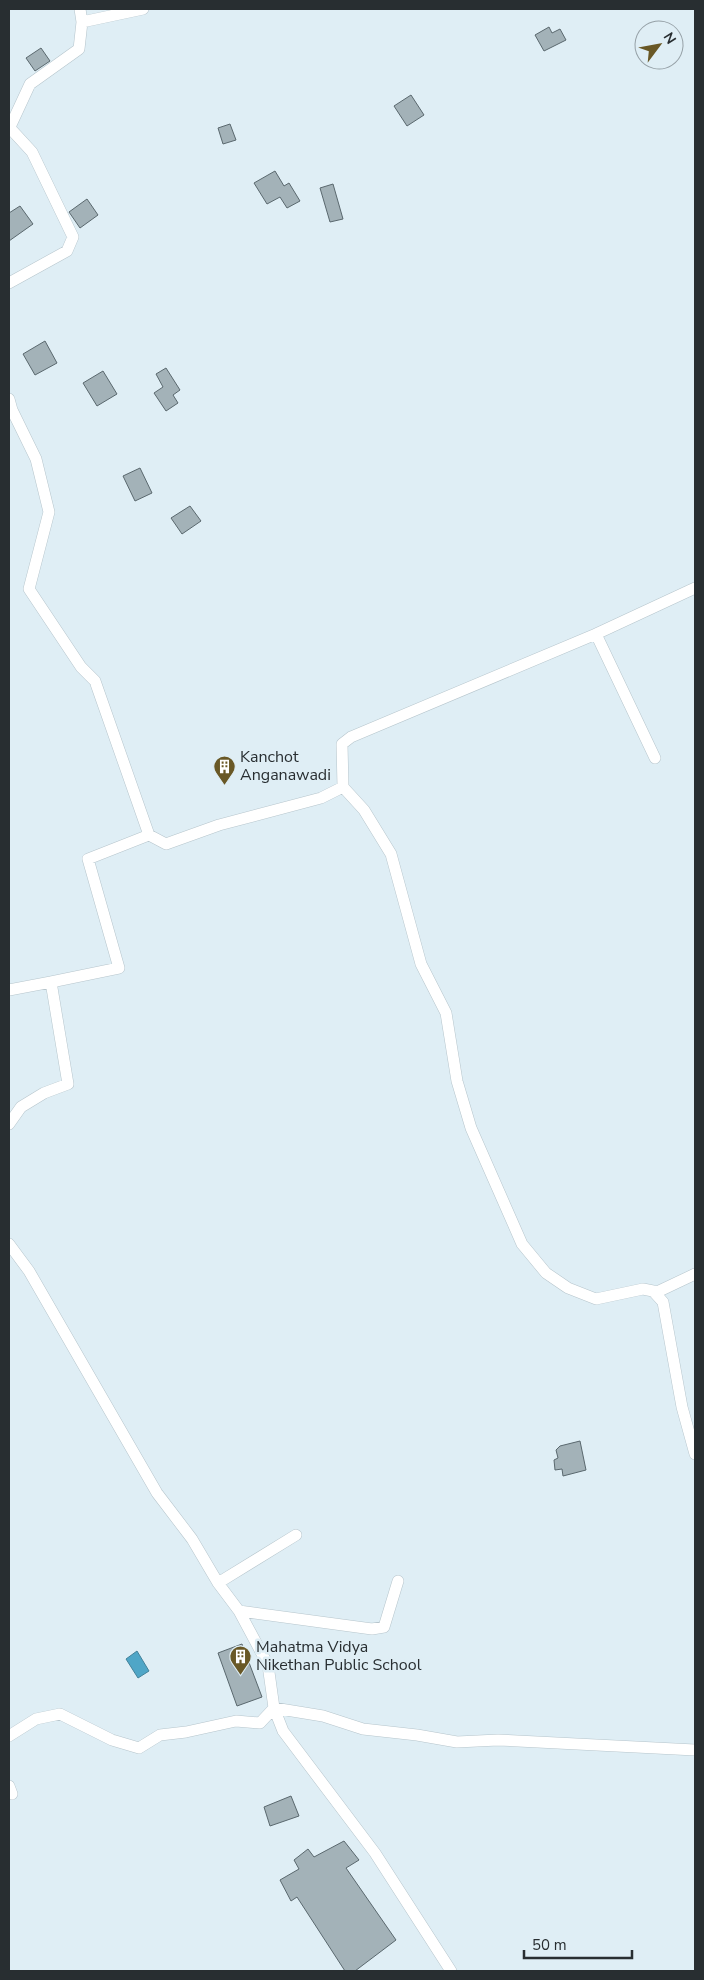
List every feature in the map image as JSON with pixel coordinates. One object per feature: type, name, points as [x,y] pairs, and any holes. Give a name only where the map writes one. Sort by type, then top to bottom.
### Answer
[{"type":"street","points":[[9,283],[67,252],[73,237],[32,152],[9,127],[30,84],[79,48],[82,22],[80,9]]},
{"type":"street","points":[[82,22],[143,9]]},
{"type":"street","points":[[9,399],[12,410],[36,459],[49,512],[29,589],[81,667],[95,681],[149,835],[166,844],[219,825],[321,798],[343,787]]},
{"type":"street","points":[[695,588],[596,634],[351,737],[342,744],[343,787],[364,810],[392,854],[421,964],[446,1013],[457,1081],[471,1128],[522,1244],[546,1273],[568,1288],[596,1299],[643,1288],[653,1291],[663,1302],[682,1407],[695,1454]]},
{"type":"street","points":[[596,634],[655,758]]},
{"type":"street","points":[[9,990],[119,968],[88,859],[149,835]]},
{"type":"street","points":[[9,1124],[21,1107],[44,1093],[68,1084],[51,982]]},
{"type":"street","points":[[9,1244],[29,1271],[158,1493],[192,1539],[218,1583],[239,1611],[268,1665],[274,1708],[283,1731],[375,1852],[451,1971]]},
{"type":"street","points":[[655,1293],[695,1274]]},
{"type":"street","points":[[218,1583],[296,1535]]},
{"type":"street","points":[[239,1611],[372,1629],[384,1626],[398,1581]]},
{"type":"street","points":[[9,1736],[36,1719],[60,1714],[112,1740],[138,1748],[160,1735],[186,1732],[236,1721],[260,1723],[274,1708]]},
{"type":"street","points":[[274,1708],[323,1716],[363,1730],[417,1735],[457,1742],[498,1740],[695,1750]]},
{"type":"water","points":[[137,1651],[149,1671],[138,1678],[126,1659]]},
{"type":"building","points":[[549,27],[552,33],[560,29],[566,40],[544,51],[535,35]]},
{"type":"building","points":[[41,48],[50,61],[35,71],[26,58]]},
{"type":"building","points":[[411,95],[424,115],[407,126],[394,106]]},
{"type":"building","points":[[230,124],[236,140],[223,144],[218,128]]},
{"type":"building","points":[[275,171],[284,186],[289,183],[300,201],[287,208],[280,197],[267,204],[254,183]]},
{"type":"building","points":[[333,184],[343,219],[330,222],[320,188]]},
{"type":"building","points":[[87,199],[98,215],[80,228],[69,212]]},
{"type":"building","points":[[20,206],[33,224],[9,241],[9,213]]},
{"type":"building","points":[[45,341],[57,363],[35,375],[23,354]]},
{"type":"building","points":[[166,368],[180,390],[173,395],[178,403],[166,411],[154,393],[163,387],[156,374]]},
{"type":"building","points":[[103,371],[117,394],[97,406],[83,383]]},
{"type":"building","points":[[140,468],[152,493],[135,501],[123,476]]},
{"type":"building","points":[[190,506],[201,521],[182,534],[171,518]]},
{"type":"building","points":[[580,1441],[586,1470],[563,1476],[562,1469],[555,1470],[554,1460],[558,1458],[556,1450],[560,1446]]},
{"type":"building","name":"Mahatma Vidya Nikethan Public School","points":[[242,1644],[262,1697],[237,1706],[218,1653]]},
{"type":"building","points":[[291,1796],[299,1816],[270,1826],[264,1807]]},
{"type":"building","points":[[344,1841],[359,1860],[346,1868],[396,1940],[355,1971],[345,1971],[297,1897],[291,1901],[280,1880],[299,1869],[294,1860],[308,1849],[314,1857]]},
{"type":"place","name":"Kanchot Anganawadi","points":[[224,785]]},
{"type":"place","name":"Mahatma Vidya Nikethan Public School","points":[[240,1675]]}]
